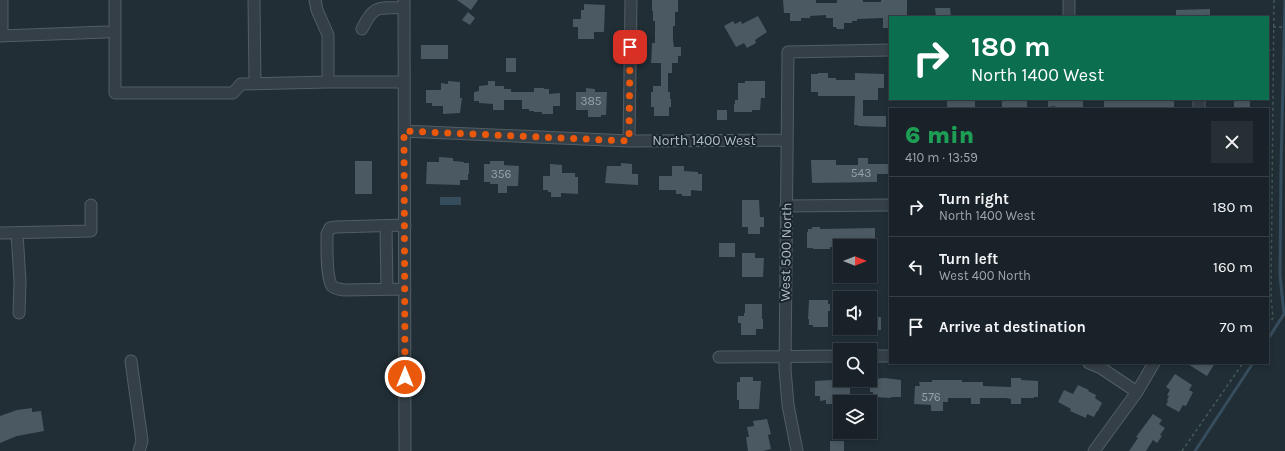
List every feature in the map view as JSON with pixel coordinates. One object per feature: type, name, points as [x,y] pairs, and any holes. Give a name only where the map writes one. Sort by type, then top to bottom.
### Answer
[{"type":"street","points":[[2,0],[1,36],[106,32]]},
{"type":"street","points":[[115,0],[115,93],[233,93],[241,84],[255,83],[404,82]]},
{"type":"street","points":[[254,0],[255,83]]},
{"type":"street","points":[[315,0],[317,10],[328,35],[328,82]]},
{"type":"street","points":[[629,141],[631,0]]},
{"type":"street","points":[[1069,0],[1069,16]]},
{"type":"street","points":[[362,29],[368,16],[379,8],[404,4],[405,451]]},
{"type":"street","name":"West 500 North","points":[[797,451],[786,390],[785,356],[788,52],[889,50]]},
{"type":"street","name":"North 1400 West","points":[[404,131],[629,141],[787,140]]},
{"type":"street","points":[[0,233],[91,231],[91,204]]},
{"type":"street","points":[[786,206],[889,205]]},
{"type":"street","points":[[405,225],[336,227],[330,228],[327,234],[329,278],[332,286],[336,289],[405,289]]},
{"type":"street","points":[[386,226],[386,289]]},
{"type":"street","points":[[17,233],[20,280],[19,313]]},
{"type":"street","points":[[719,357],[833,356]]},
{"type":"street","points":[[877,356],[889,356]]},
{"type":"street","points":[[131,361],[142,441],[140,451]]},
{"type":"street","points":[[1091,364],[1101,368],[1137,392]]},
{"type":"street","points":[[1094,451],[1137,392],[1153,364]]},
{"type":"path","points":[[1269,323],[1272,318],[1270,296],[1274,0]]},
{"type":"path","points":[[1273,27],[1285,27]]},
{"type":"path","points":[[1269,51],[1273,49]]},
{"type":"path","points":[[1182,451],[1242,364]]},
{"type":"water","points":[[440,197],[461,197],[461,205],[440,205]]},
{"type":"building","points":[[457,0],[478,0],[471,10]]},
{"type":"building","points":[[652,0],[678,0],[678,12],[675,12],[675,26],[673,26],[673,40],[674,47],[681,47],[681,56],[678,56],[678,63],[672,63],[672,73],[668,73],[668,92],[670,92],[671,99],[669,116],[654,116],[654,107],[651,107],[651,92],[653,92],[653,86],[661,86],[661,63],[651,63],[652,43],[655,43],[655,21],[653,21]]},
{"type":"building","points":[[783,0],[816,0],[816,3],[837,3],[837,0],[881,2],[881,0],[907,0],[907,16],[889,16],[889,28],[883,28],[883,18],[857,19],[857,21],[852,21],[852,23],[844,23],[844,29],[837,29],[836,27],[833,27],[833,18],[826,18],[826,15],[801,18],[801,21],[790,21],[790,13],[784,13]]},
{"type":"building","points":[[584,4],[605,5],[604,32],[594,32],[594,39],[578,39],[578,27],[573,27],[573,19],[581,19],[581,10],[584,10]]},
{"type":"building","points":[[935,8],[950,8],[951,16],[936,16]]},
{"type":"building","points":[[1210,9],[1210,16],[1176,16],[1176,10]]},
{"type":"building","points":[[468,12],[475,18],[470,25],[462,20]]},
{"type":"building","points":[[758,16],[767,32],[755,40],[756,43],[747,48],[744,43],[736,47],[724,26],[733,21],[735,24],[741,21],[742,24]]},
{"type":"building","points":[[421,45],[448,45],[448,59],[421,59]]},
{"type":"building","points":[[506,58],[516,58],[516,72],[506,72]]},
{"type":"building","points":[[828,73],[828,78],[836,78],[836,80],[855,80],[855,73],[884,74],[884,88],[878,88],[878,100],[863,100],[863,116],[886,116],[886,127],[854,125],[855,96],[818,96],[818,92],[811,92],[811,74]]},
{"type":"building","points":[[448,81],[460,82],[460,98],[462,98],[460,113],[443,114],[443,106],[432,106],[432,103],[426,103],[426,90],[441,90],[441,83],[448,84]]},
{"type":"building","points":[[488,81],[495,81],[495,86],[504,86],[504,89],[511,89],[511,92],[534,92],[534,88],[549,89],[549,94],[560,93],[560,106],[553,106],[553,114],[542,114],[542,112],[522,109],[522,100],[504,100],[504,110],[493,110],[493,104],[474,101],[474,92],[479,91],[479,86],[488,85]]},
{"type":"building","points":[[745,81],[765,81],[765,98],[761,98],[760,110],[752,110],[752,112],[734,112],[735,100],[738,100],[738,83],[745,83]]},
{"type":"building","points":[[586,88],[595,89],[595,92],[607,92],[606,115],[601,115],[601,117],[588,117],[588,110],[576,110],[576,92],[586,92]]},
{"type":"building","points":[[947,100],[975,100],[975,108],[947,108]]},
{"type":"building","points":[[1002,100],[1027,100],[1027,108],[1002,108]]},
{"type":"building","points":[[1048,100],[1083,100],[1083,108],[1048,107]]},
{"type":"building","points":[[1104,100],[1174,100],[1174,108],[1104,108]]},
{"type":"building","points":[[1234,100],[1250,100],[1250,107],[1234,107]]},
{"type":"building","points":[[717,110],[727,110],[727,120],[717,120]]},
{"type":"building","points":[[439,157],[453,158],[453,161],[469,163],[468,180],[460,180],[460,185],[426,184],[427,162],[439,162]]},
{"type":"building","points":[[858,158],[868,158],[868,164],[889,164],[889,174],[877,174],[877,182],[812,183],[811,160],[836,160],[836,165],[858,165]]},
{"type":"building","points":[[355,161],[372,161],[372,194],[355,194]]},
{"type":"building","points":[[490,161],[504,161],[504,165],[519,166],[518,186],[507,186],[507,193],[498,193],[498,184],[484,182],[484,164],[490,164]]},
{"type":"building","points":[[621,163],[632,164],[632,174],[638,174],[638,185],[605,183],[607,166],[621,166]]},
{"type":"building","points":[[550,164],[562,165],[562,173],[575,173],[575,177],[578,177],[578,194],[561,193],[561,197],[551,197],[551,192],[548,192],[548,190],[543,190],[543,176],[550,176]]},
{"type":"building","points":[[672,166],[684,166],[684,171],[698,172],[698,174],[702,174],[702,191],[691,190],[691,196],[682,196],[682,194],[676,194],[676,190],[659,190],[659,176],[672,176]]},
{"type":"building","points":[[742,200],[759,200],[760,217],[764,217],[764,227],[760,227],[760,234],[748,234],[748,227],[742,227]]},
{"type":"building","points":[[812,227],[820,227],[820,229],[875,228],[875,239],[833,239],[833,247],[830,247],[830,249],[807,248],[807,232],[808,229],[812,229]]},
{"type":"building","points":[[719,243],[735,243],[735,257],[719,257]]},
{"type":"building","points":[[742,253],[755,253],[755,258],[764,258],[763,277],[742,277]]},
{"type":"building","points":[[809,300],[828,300],[828,304],[830,304],[830,311],[828,311],[828,327],[813,327],[813,325],[809,325]]},
{"type":"building","points":[[745,304],[762,304],[763,329],[756,329],[756,335],[741,335],[741,323],[738,323],[738,316],[744,316]]},
{"type":"building","points":[[877,317],[881,317],[881,330],[877,330]]},
{"type":"building","points":[[1188,364],[1214,364],[1207,376]]},
{"type":"building","points":[[1175,374],[1192,385],[1189,390],[1193,392],[1186,406],[1183,405],[1179,412],[1166,405],[1169,396],[1167,395],[1170,390],[1166,387]]},
{"type":"building","points":[[740,377],[753,377],[753,381],[761,381],[759,409],[739,409],[739,400],[737,400],[737,382],[740,382]]},
{"type":"building","points":[[833,378],[833,387],[850,387],[850,395],[833,395],[833,404],[826,404],[826,400],[820,401],[820,396],[815,396],[815,381],[832,380]]},
{"type":"building","points":[[1011,378],[1038,381],[1038,397],[1021,398],[1021,404],[1011,404],[1011,399],[1006,398],[980,398],[980,404],[971,404],[971,398],[948,398],[948,402],[943,402],[943,411],[931,411],[931,405],[914,404],[915,386],[920,386],[919,382],[932,382],[932,380],[962,380],[962,382],[983,382],[983,386],[1011,387]]},
{"type":"building","points":[[877,379],[901,380],[901,397],[877,397],[877,395],[873,395],[873,392],[870,392],[870,387],[877,387]]},
{"type":"building","points":[[1078,385],[1096,395],[1095,398],[1102,403],[1094,417],[1087,414],[1086,418],[1070,411],[1071,409],[1058,402],[1064,390],[1073,394]]},
{"type":"building","points":[[32,408],[32,412],[41,411],[44,431],[17,436],[0,443],[0,416],[17,410]]},
{"type":"building","points":[[1153,414],[1162,420],[1159,424],[1165,428],[1160,435],[1162,436],[1157,443],[1153,440],[1146,451],[1129,451],[1138,438],[1136,437]]},
{"type":"building","points":[[767,419],[771,434],[768,435],[771,449],[763,451],[748,451],[746,437],[749,437],[747,427],[754,426],[753,421]]},
{"type":"building","points":[[830,441],[844,441],[844,451],[830,451]]},
{"type":"waterway","points":[[1269,337],[1284,314],[1280,275],[1285,0]]},
{"type":"waterway","points":[[1195,451],[1252,364]]},
{"type":"route","points":[[405,377],[404,131],[629,141],[630,47]]}]
